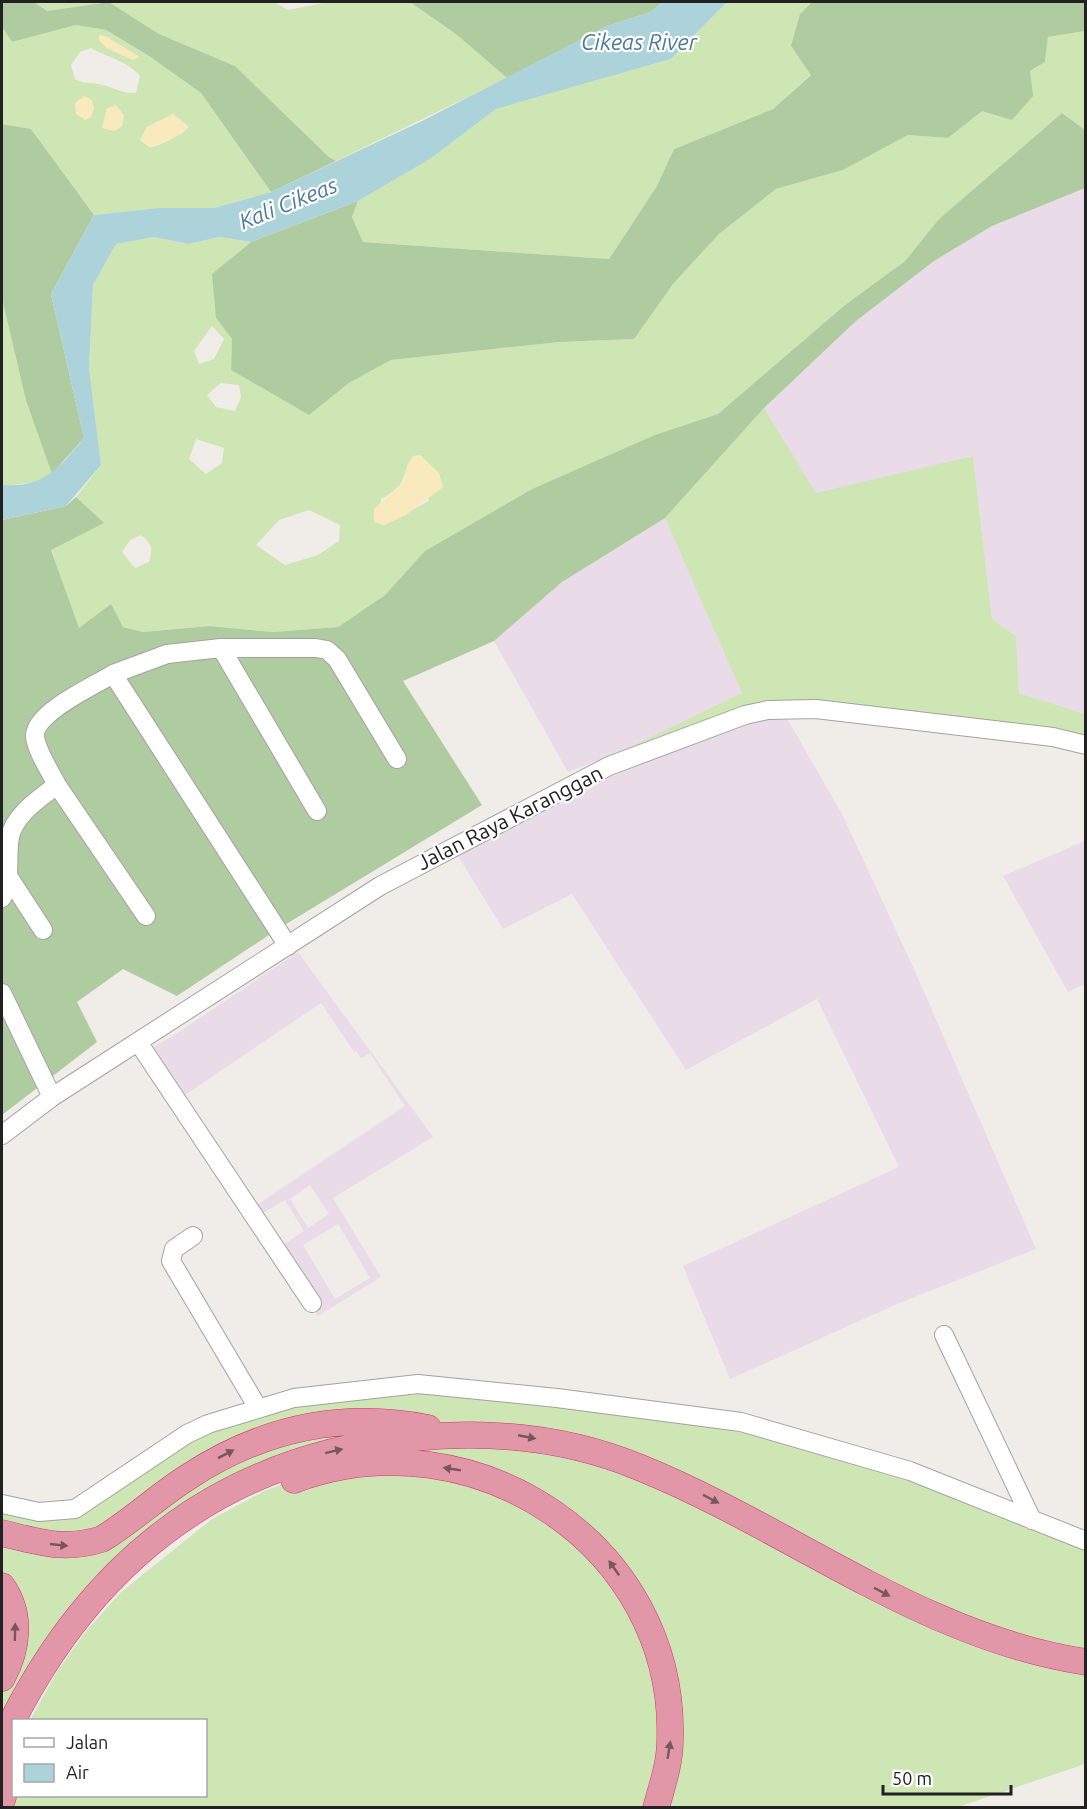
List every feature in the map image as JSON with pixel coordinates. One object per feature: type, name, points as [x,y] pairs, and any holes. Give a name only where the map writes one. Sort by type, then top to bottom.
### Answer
[{"type":"highway","points":[[2,1533],[58,1546],[86,1544],[102,1539],[186,1478],[223,1455],[258,1440],[299,1428],[355,1421],[398,1422],[457,1433]]},
{"type":"highway","points":[[13,1719],[29,1685],[61,1636],[97,1593],[134,1556],[187,1516],[227,1492],[315,1455],[367,1443],[457,1433],[517,1435],[578,1447],[637,1466],[696,1491],[888,1595],[939,1619],[1058,1658],[1086,1662]]},
{"type":"highway","points":[[31,1719],[58,1670],[87,1630],[120,1593],[165,1551],[212,1519],[264,1491],[310,1474],[385,1461],[420,1463],[462,1470],[508,1486],[569,1522],[605,1555],[637,1600],[658,1648],[669,1693],[670,1742],[656,1808]]},
{"type":"highway","points":[[2,1586],[15,1614],[16,1633],[14,1650],[2,1678]]},
{"type":"highway","points":[[2,1742],[12,1721]]},
{"type":"highway","points":[[2,1800],[12,1768]]},
{"type":"street","points":[[221,648],[317,811]]},
{"type":"street","points":[[146,915],[57,785],[35,739],[37,726],[45,715],[113,674],[167,654],[221,648],[316,648],[327,650],[338,659],[397,759]]},
{"type":"street","points":[[113,674],[288,946]]},
{"type":"street","name":"Jalan Raya Karanggan","points":[[2,1135],[52,1097],[380,886],[609,766],[745,715],[768,710],[816,709],[1053,737],[1086,745]]},
{"type":"street","points":[[2,898],[8,876],[10,835],[22,814],[57,785]]},
{"type":"street","points":[[8,876],[43,930]]},
{"type":"street","points":[[2,993],[52,1097]]},
{"type":"street","points":[[138,1042],[312,1303]]},
{"type":"street","points":[[193,1236],[174,1249],[171,1261],[258,1408]]},
{"type":"street","points":[[944,1335],[1032,1520]]},
{"type":"street","points":[[2,1504],[39,1512],[75,1509],[187,1434],[208,1424],[294,1398],[418,1384],[557,1398],[741,1422],[910,1471],[1086,1541]]},
{"type":"shaded area","points":[[1085,188],[1085,714],[1019,693],[1016,636],[992,619],[973,456],[816,494],[764,408],[856,321],[934,261],[992,226]]},
{"type":"shaded area","points":[[665,518],[743,693],[624,750],[568,772],[494,641],[562,582]]},
{"type":"shaded area","points":[[764,719],[788,720],[842,814],[914,969],[1036,1249],[897,1304],[730,1379],[683,1266],[899,1167],[817,999],[686,1070],[572,894],[503,929],[458,856],[547,807],[568,802],[610,777],[709,737]]},
{"type":"shaded area","points":[[1085,841],[1085,984],[1068,992],[1003,876]]},
{"type":"shaded area","points":[[298,952],[433,1137],[333,1198],[381,1277],[318,1316],[142,1054],[182,1030]],"holes":[[[321,1003],[354,1052],[356,1051],[361,1058],[370,1053],[405,1106],[258,1204],[185,1095]],[[310,1185],[329,1214],[308,1228],[290,1199]],[[285,1200],[304,1231],[281,1246],[261,1214]],[[338,1224],[370,1278],[335,1299],[303,1245]]]},
{"type":"green space","points":[[2,2],[34,2],[47,11],[109,2],[159,34],[235,66],[329,157],[336,161],[271,192],[201,93],[149,56],[106,30],[76,25],[12,42],[2,27]]},
{"type":"green space","points":[[34,2],[108,2],[47,11]]},
{"type":"green space","points":[[109,2],[274,2],[288,10],[328,2],[410,2],[457,35],[507,78],[336,161],[329,157],[235,66],[159,34]]},
{"type":"green space","points":[[410,2],[663,2],[651,12],[607,26],[507,78],[457,35]]},
{"type":"green space","points":[[727,2],[812,2],[800,14],[811,74],[773,109],[674,149],[657,186],[609,259],[363,242],[352,217],[358,201],[430,159],[496,109],[671,59]]},
{"type":"green space","points":[[812,2],[1085,2],[1085,31],[1048,37],[1045,62],[1030,71],[1033,96],[1012,120],[982,111],[948,138],[908,135],[843,170],[776,189],[719,234],[673,284],[634,339],[560,342],[391,360],[349,383],[309,415],[231,370],[232,339],[216,318],[212,274],[251,242],[358,201],[352,217],[363,242],[609,259],[657,186],[674,149],[773,109],[811,75],[791,46],[800,14]]},
{"type":"green space","points":[[76,25],[106,30],[149,56],[201,93],[271,192],[214,208],[158,208],[94,215],[31,129],[2,124],[2,27],[12,42]],"holes":[[[105,36],[138,56],[138,57],[133,60],[107,48],[99,40]],[[91,48],[130,67],[140,76],[136,93],[75,79],[71,65],[80,52]],[[173,114],[183,133],[150,147],[141,140],[147,127]]]},
{"type":"green space","points":[[1085,31],[1085,130],[1062,113],[939,219],[905,261],[845,305],[718,414],[655,436],[532,489],[425,551],[385,595],[338,627],[273,632],[210,626],[143,632],[123,627],[78,629],[51,549],[103,523],[76,497],[101,465],[89,368],[93,285],[116,244],[154,237],[188,244],[220,237],[251,242],[231,258],[216,318],[232,339],[231,370],[309,415],[349,383],[391,360],[560,342],[633,339],[673,284],[719,234],[776,189],[843,170],[908,135],[948,138],[1030,71],[1045,62],[1048,37]],"holes":[[[212,326],[224,339],[214,359],[199,364],[194,351]],[[221,383],[239,385],[241,397],[235,411],[216,407],[207,395]],[[196,439],[224,448],[222,463],[206,474],[189,459]],[[413,456],[429,501],[384,525],[381,499],[396,489],[403,480]],[[309,510],[340,525],[339,541],[318,555],[285,565],[256,545],[279,520]],[[141,535],[151,550],[149,562],[135,568],[122,552],[130,540]]]},
{"type":"green space","points":[[1062,113],[1085,130],[1085,188],[992,226],[934,261],[856,321],[764,408],[665,518],[562,582],[494,641],[403,681],[482,805],[278,929],[177,996],[123,969],[77,1002],[97,1042],[2,1115],[2,520],[66,506],[76,497],[104,523],[51,550],[79,628],[111,604],[123,627],[143,632],[210,626],[273,632],[338,627],[385,595],[425,551],[532,489],[655,435],[718,414],[845,305],[905,261],[939,219]]},
{"type":"green space","points":[[2,124],[31,129],[94,215],[51,294],[84,438],[52,474],[26,400],[2,298]]},
{"type":"green space","points":[[2,298],[52,474],[42,481],[5,486],[2,485]]},
{"type":"green space","points":[[764,408],[816,493],[973,456],[992,619],[1016,636],[1019,693],[1085,714],[1085,745],[793,708],[609,766],[603,757],[624,750],[742,693],[665,518]]},
{"type":"green space","points":[[418,1384],[741,1422],[1085,1539],[1085,1764],[958,1807],[2,1807],[13,1797],[207,1797],[207,1719],[31,1719],[58,1670],[87,1630],[120,1593],[212,1519],[264,1491],[310,1474],[315,1455],[134,1556],[18,1719],[12,1719],[12,1728],[2,1742],[2,1504],[75,1509],[233,1416]]},
{"type":"sand","points":[[99,35],[105,36],[139,57],[133,60],[107,48],[99,40]]},
{"type":"sand","points":[[84,96],[92,100],[94,109],[91,117],[85,120],[76,114],[75,103]]},
{"type":"sand","points":[[116,105],[124,115],[122,126],[115,131],[102,128],[107,108]]},
{"type":"sand","points":[[173,114],[189,127],[186,130],[154,146],[149,147],[140,140],[147,127]]},
{"type":"sand","points":[[420,455],[439,473],[443,487],[406,515],[384,525],[374,522],[374,509],[405,480],[407,466],[413,456]]},
{"type":"water","name":"Cikeas River","points":[[663,2],[727,2],[671,59],[496,109],[430,159],[358,201],[251,242],[220,237],[188,244],[154,237],[116,244],[93,285],[89,368],[101,465],[66,506],[2,520],[2,485],[29,483],[50,474],[84,438],[51,294],[94,215],[158,208],[214,208],[271,192],[422,121],[607,26],[651,12]]},
{"type":"water label","name":"Kali Cikeas","points":[[288,203]]}]
